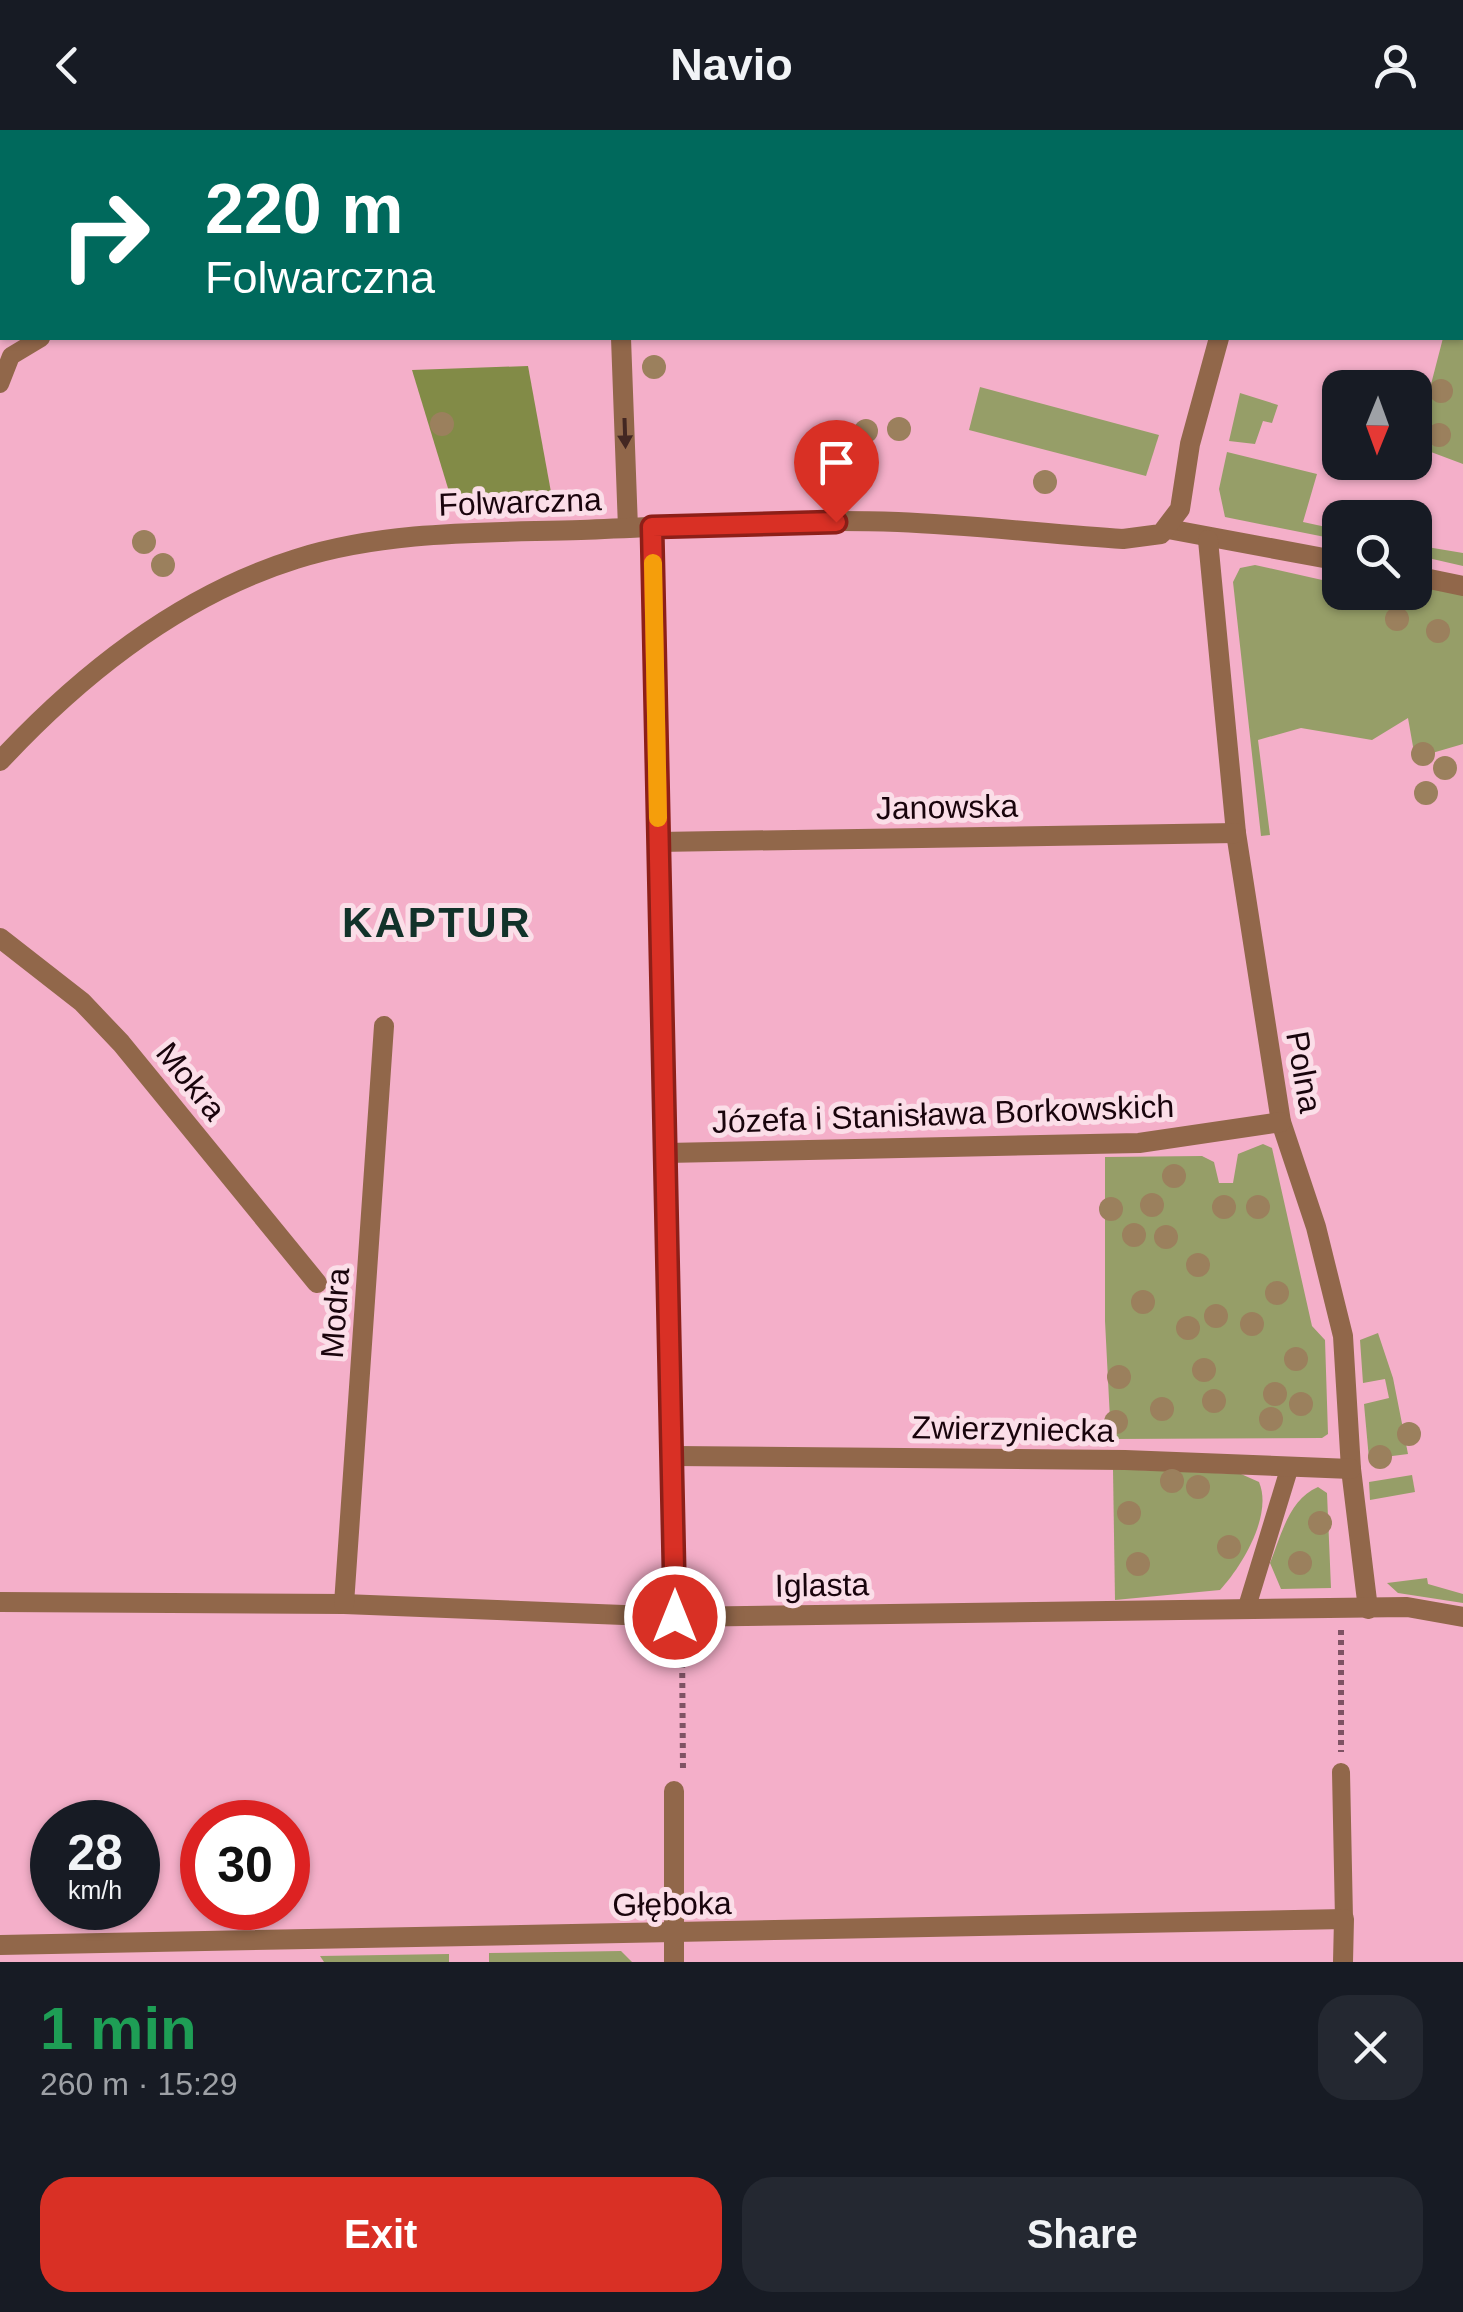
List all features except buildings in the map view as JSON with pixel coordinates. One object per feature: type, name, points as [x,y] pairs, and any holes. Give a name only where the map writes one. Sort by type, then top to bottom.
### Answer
[{"type":"street","points":[[621,340],[628,528]]},
{"type":"street","points":[[1218,340],[1190,444],[1180,509],[1168,529],[1208,540],[1322,558]]},
{"type":"street","name":"Folwarczna","points":[[0,761],[60,704],[158,625],[197,600],[266,570],[328,550],[402,537],[652,527],[898,522],[1124,540],[1146,539],[1168,529]]},
{"type":"street","points":[[652,527],[675,1456],[675,1617]]},
{"type":"street","name":"Polna","points":[[1208,540],[1236,833],[1281,1122],[1316,1227],[1343,1336],[1351,1468],[1368,1608]]},
{"type":"street","points":[[1432,580],[1463,586]]},
{"type":"street","name":"Janowska","points":[[658,842],[1236,833]]},
{"type":"street","name":"Mokra","points":[[0,938],[82,1002],[121,1043],[317,1282]]},
{"type":"street","name":"Modra","points":[[344,1604],[384,1026]]},
{"type":"street","name":"Józefa i Stanisława Borkowskich","points":[[666,1153],[1140,1142],[1281,1122]]},
{"type":"street","name":"Zwierzyniecka","points":[[675,1456],[1351,1468]]},
{"type":"street","name":"Iglasta","points":[[0,1602],[344,1604],[675,1617],[1407,1606],[1463,1617]]},
{"type":"street","points":[[674,1791],[674,1962]]},
{"type":"street","points":[[1343,1962],[1344,1919]]},
{"type":"street","name":"Głęboka","points":[[0,1945],[1344,1919]]},
{"type":"lane","points":[[0,384],[6,354],[36,340]]},
{"type":"lane","points":[[1246,1610],[1290,1466]]},
{"type":"lane","points":[[1341,1772],[1344,1919]]},
{"type":"path","points":[[1340,1609],[1341,1772]]},
{"type":"path","points":[[674,1791],[684,1765],[684,1651],[675,1617]]},
{"type":"green space","points":[[1442,340],[1463,340],[1463,464],[1432,452],[1432,380]]},
{"type":"green space","points":[[528,366],[553,503],[454,508],[412,370]]},
{"type":"green space","points":[[980,387],[1159,435],[1146,476],[969,430]]},
{"type":"green space","points":[[1240,393],[1278,405],[1272,423],[1263,421],[1255,444],[1229,441]]},
{"type":"green space","points":[[1227,452],[1317,474],[1303,522],[1322,526],[1322,536],[1225,517],[1219,489]]},
{"type":"green space","points":[[1432,548],[1463,553],[1463,566],[1432,559]]},
{"type":"green space","points":[[1255,565],[1322,580],[1322,610],[1432,610],[1432,585],[1463,593],[1463,744],[1415,758],[1408,718],[1372,740],[1301,728],[1258,740],[1270,835],[1261,836],[1233,582],[1240,568]]},
{"type":"green space","points":[[1263,1144],[1272,1148],[1312,1326],[1325,1340],[1328,1434],[1322,1438],[1111,1439],[1105,1321],[1105,1157],[1202,1156],[1214,1162],[1219,1183],[1233,1183],[1238,1154]]},
{"type":"green space","points":[[1378,1333],[1393,1378],[1408,1454],[1369,1459],[1364,1404],[1389,1398],[1385,1379],[1363,1383],[1360,1340]]},
{"type":"green space","points":[[1113,1469],[1241,1474],[1259,1482],[1259,1524],[1246,1554],[1220,1590],[1115,1600]]},
{"type":"green space","points":[[1412,1475],[1415,1492],[1370,1500],[1369,1482]]},
{"type":"green space","points":[[1318,1487],[1327,1493],[1331,1588],[1281,1589],[1270,1563],[1293,1509]]},
{"type":"green space","points":[[1427,1578],[1428,1584],[1463,1594],[1463,1603],[1398,1593],[1387,1583]]},
{"type":"green space","points":[[621,1951],[632,1962],[489,1962],[489,1953]]},
{"type":"green space","points":[[449,1954],[449,1962],[324,1962],[320,1956]]},
{"type":"slow traffic","points":[[653,563],[658,818]]},
{"type":"district","name":"KAPTUR","points":[[437,922]]},
{"type":"route","points":[[675,1617],[675,1456],[652,527],[836,522]]}]
